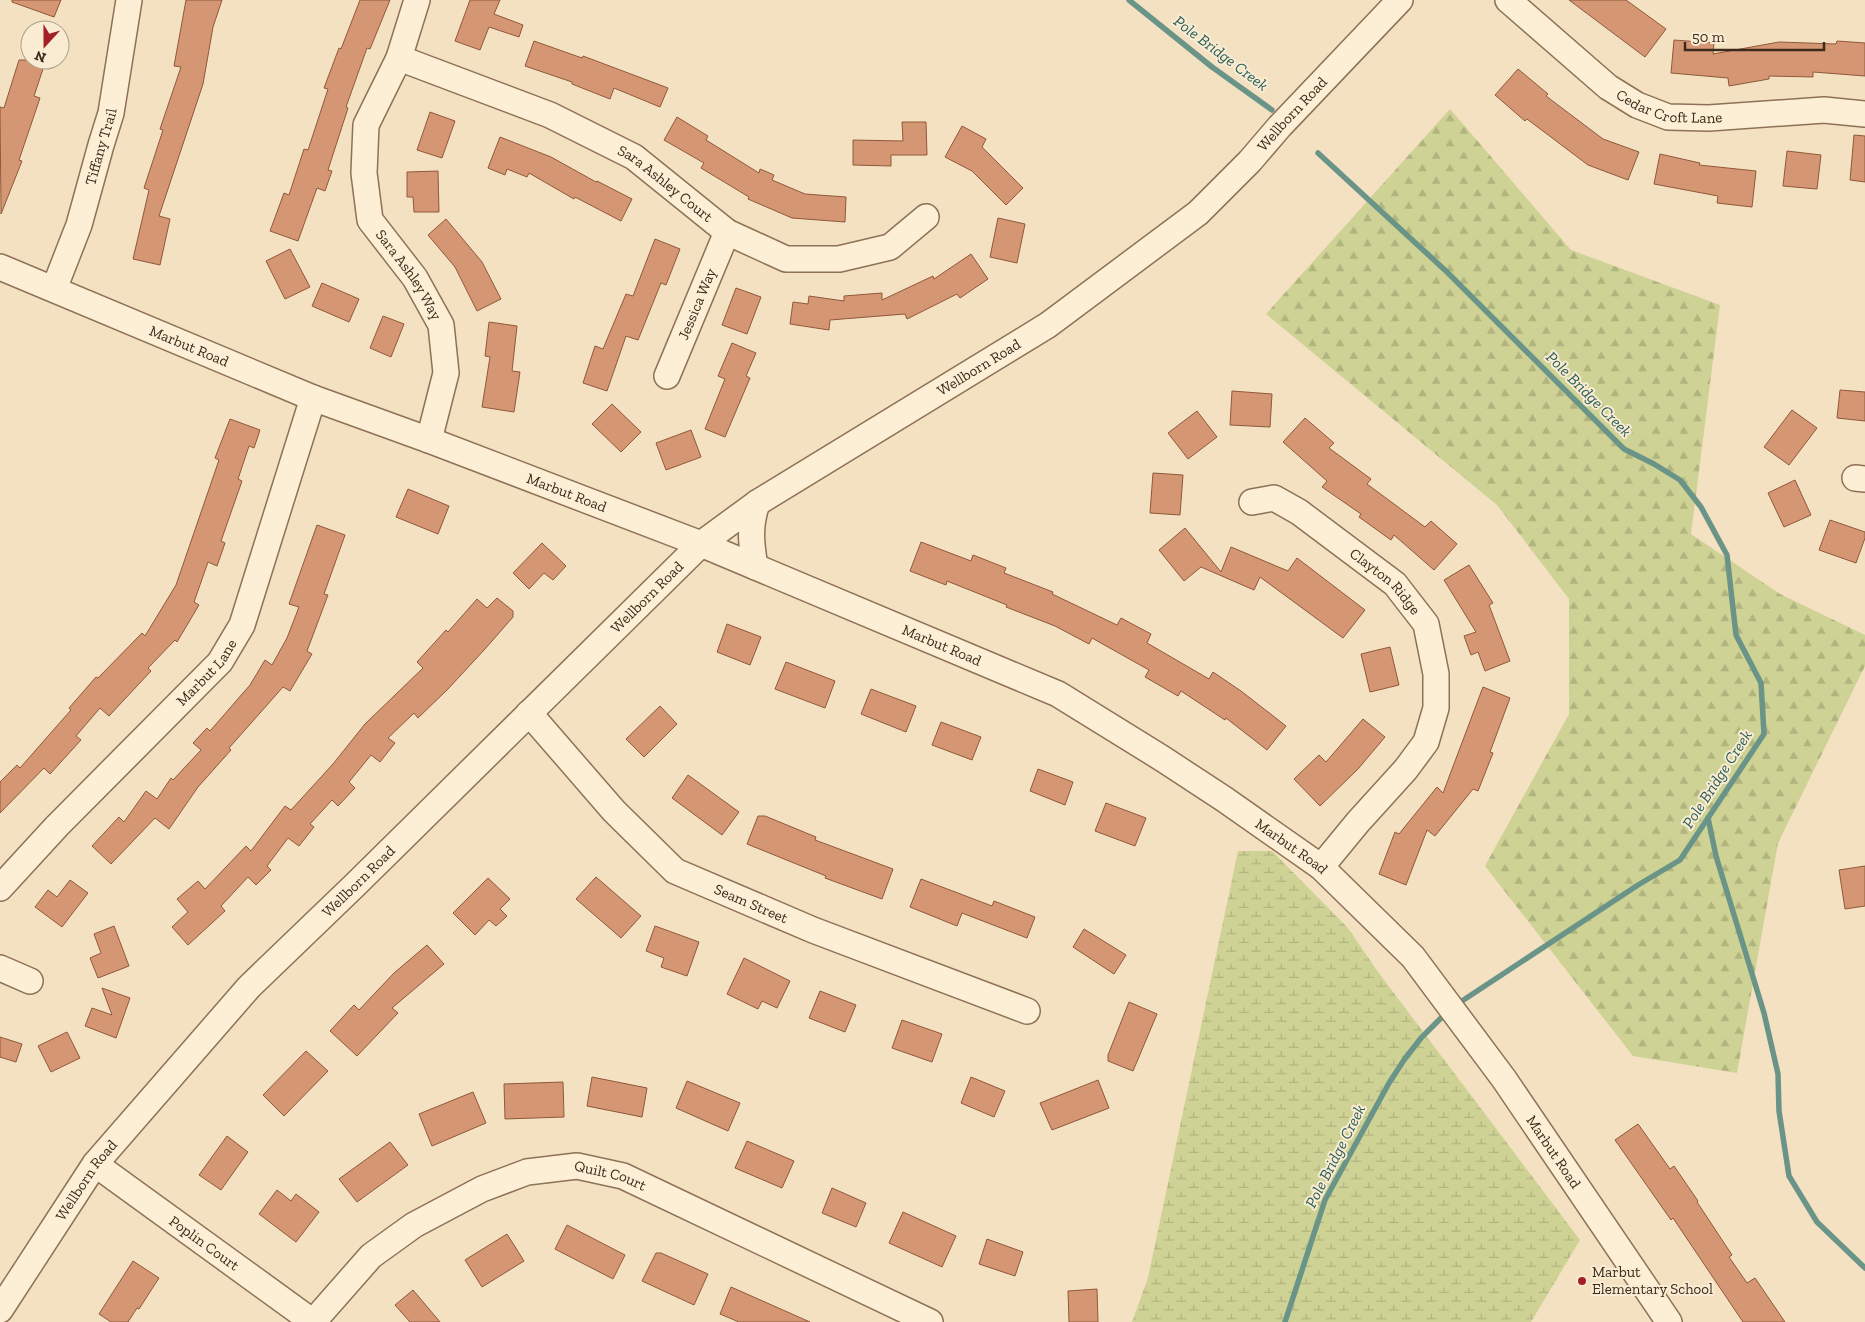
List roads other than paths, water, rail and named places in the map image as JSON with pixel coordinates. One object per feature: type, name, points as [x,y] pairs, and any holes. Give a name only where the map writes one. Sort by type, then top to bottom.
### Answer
[{"type":"street","name":"Tiffany Trail","points":[[54,289],[79,225],[100,145],[111,114],[129,0]]},
{"type":"street","name":"Sara Ashley Way","points":[[417,0],[399,58],[366,125],[364,173],[370,220],[415,278],[441,325],[446,373],[429,440]]},
{"type":"street","name":"Wellborn Road","points":[[0,1310],[95,1164],[249,987],[530,714],[701,544],[757,503],[1048,326],[1198,213],[1250,161],[1280,126],[1400,0]]},
{"type":"street","name":"Cedar Croft Lane","points":[[1508,0],[1608,87],[1637,105],[1668,117],[1710,118],[1824,110],[1865,114]]},
{"type":"street","name":"Sara Ashley Court","points":[[399,58],[550,115],[634,157],[727,232],[786,259],[839,259],[890,247],[926,216]]},
{"type":"street","name":"Jessica Way","points":[[668,376],[727,232]]},
{"type":"street","name":"Marbut Road","points":[[0,267],[314,398],[701,544],[1058,694],[1224,799],[1322,867],[1413,957],[1504,1080],[1669,1322]]},
{"type":"street","name":"Marbut Lane","points":[[0,888],[57,826],[220,662],[242,625],[314,398]]},
{"type":"street","name":"Clayton Ridge","points":[[1252,502],[1274,498],[1299,512],[1395,584],[1426,624],[1428,632],[1436,674],[1436,708],[1426,742],[1406,769],[1358,822],[1322,867]]},
{"type":"street","points":[[755,567],[750,534],[757,503]]},
{"type":"street","name":"Seam Street","points":[[530,714],[614,811],[675,871],[812,930],[1027,1011]]},
{"type":"street","points":[[0,968],[30,981]]},
{"type":"street","name":"Poplin Court","points":[[95,1164],[313,1322]]},
{"type":"street","name":"Quilt Court","points":[[313,1322],[371,1256],[414,1225],[482,1188],[527,1172],[577,1166],[623,1176],[930,1322]]},
{"type":"waterway","name":"Pole Bridge Creek","points":[[1129,0],[1212,67],[1272,110]]},
{"type":"waterway","name":"Pole Bridge Creek","points":[[1318,153],[1447,272],[1624,449],[1680,480],[1701,507],[1727,555],[1736,635],[1761,683],[1764,734],[1680,860],[1638,885],[1462,1001]]},
{"type":"waterway","points":[[1708,818],[1716,856],[1764,1013],[1778,1074],[1779,1111],[1789,1176],[1817,1222],[1865,1268]]},
{"type":"waterway","name":"Pole Bridge Creek","points":[[1285,1322],[1325,1200],[1389,1083],[1421,1038],[1441,1018]]},
{"type":"place","name":"Marbut Elementary School","points":[[1582,1281]]}]
